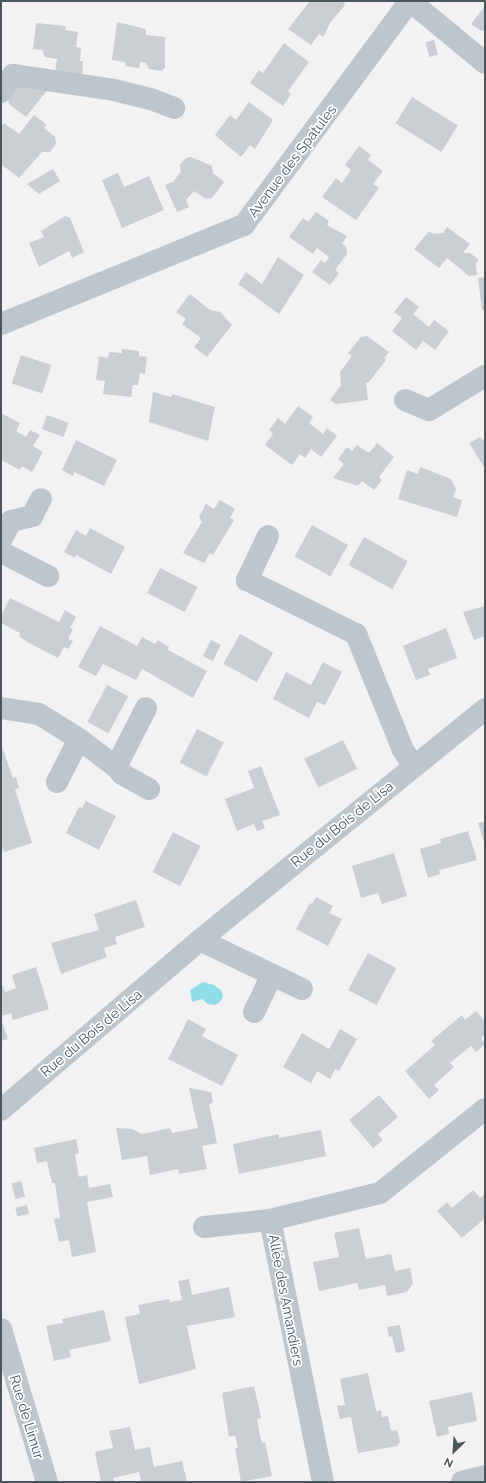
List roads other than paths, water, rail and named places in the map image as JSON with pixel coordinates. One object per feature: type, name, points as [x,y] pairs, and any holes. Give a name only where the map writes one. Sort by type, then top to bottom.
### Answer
[{"type":"street","points":[[414,4],[485,63]]},
{"type":"street","name":"Avenue des Spatules","points":[[1,324],[244,225],[414,4]]},
{"type":"street","points":[[1,92],[13,75],[114,90],[151,99],[174,108]]},
{"type":"street","points":[[405,400],[429,410],[485,376]]},
{"type":"street","points":[[41,499],[32,516],[11,521],[2,539],[48,576]]},
{"type":"street","points":[[268,536],[247,580],[356,634],[403,750],[414,766]]},
{"type":"street","points":[[1,708],[39,714],[79,739],[116,767],[122,774],[149,789]]},
{"type":"street","points":[[116,767],[146,708]]},
{"type":"street","name":"Rue du Bois de Lisa","points":[[1,1110],[200,940],[485,709]]},
{"type":"street","points":[[57,782],[79,739]]},
{"type":"street","points":[[200,940],[302,989]]},
{"type":"street","points":[[254,1012],[272,975]]},
{"type":"street","name":"Allée des Amandiers","points":[[323,1482],[270,1220],[380,1193],[485,1109]]},
{"type":"street","points":[[204,1227],[270,1220]]},
{"type":"street","name":"Rue de Limur","points":[[1,1329],[47,1482]]},
{"type":"street","points":[[462,1482],[485,1476]]},
{"type":"water","points":[[203,982],[214,985],[221,990],[223,996],[220,1002],[215,1005],[208,1004],[202,999],[192,1002],[190,990]]}]
